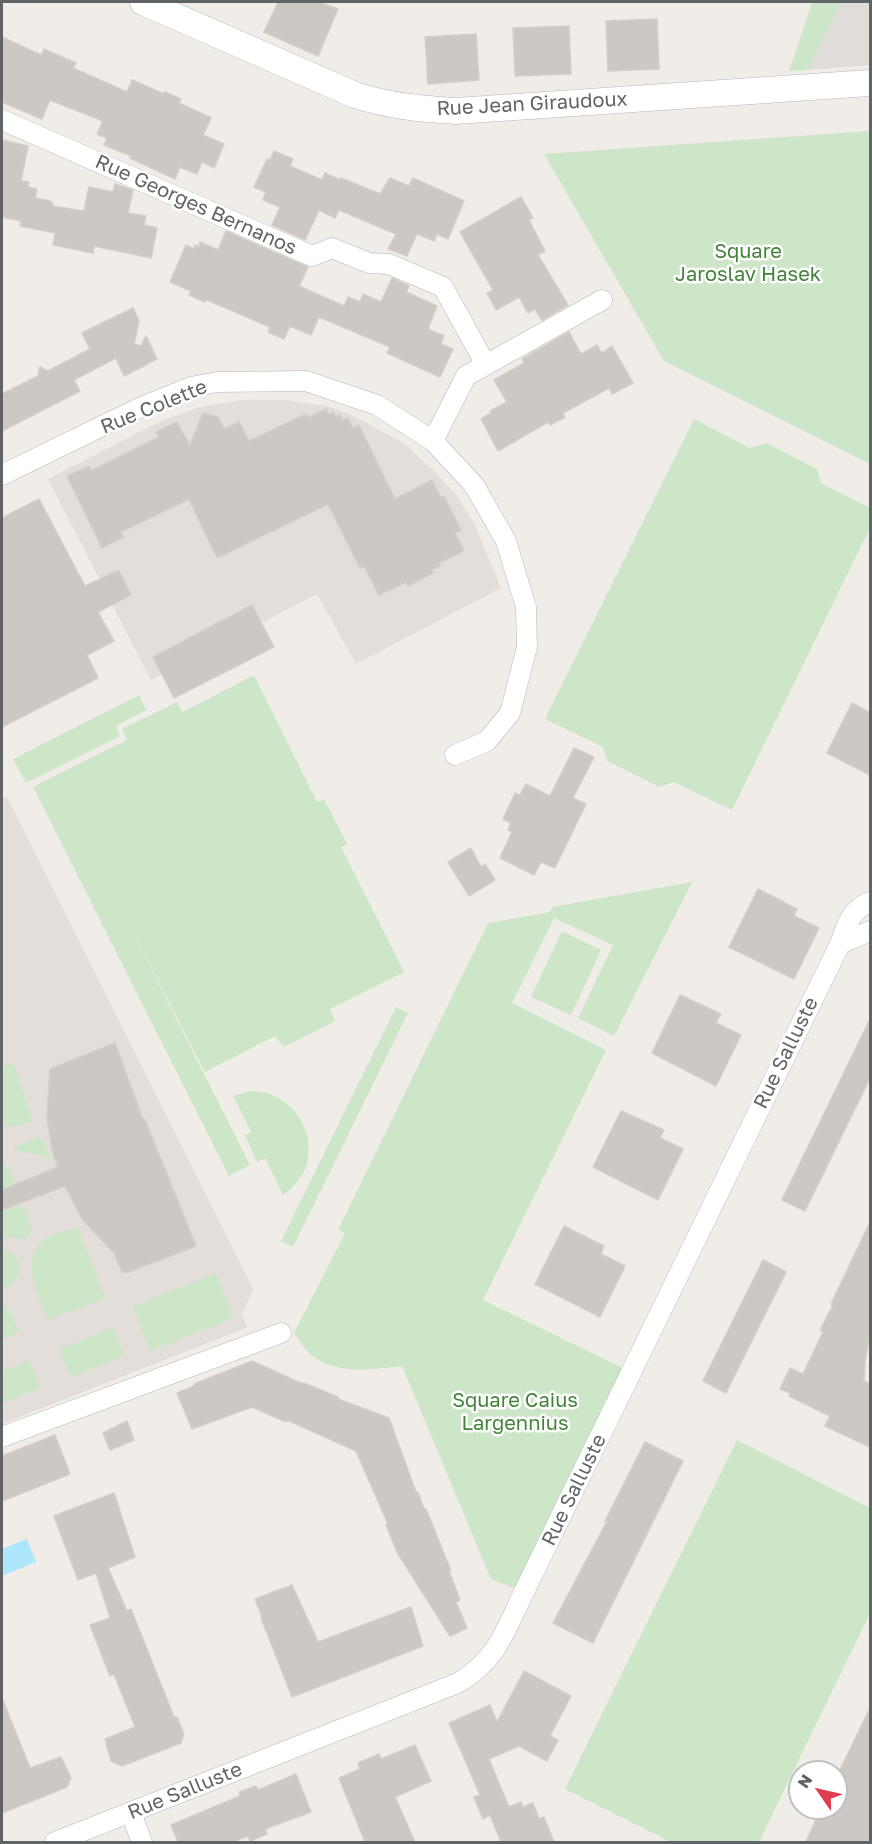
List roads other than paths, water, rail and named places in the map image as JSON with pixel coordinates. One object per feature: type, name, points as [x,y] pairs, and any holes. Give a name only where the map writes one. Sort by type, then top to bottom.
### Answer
[{"type":"street","name":"Rue Jean Giraudoux","points":[[143,2],[355,95],[417,109],[456,111],[870,83]]},
{"type":"street","name":"Rue Georges Bernanos","points":[[2,120],[312,256],[332,248],[369,264],[389,264],[443,287],[486,365]]},
{"type":"street","points":[[433,441],[466,376],[602,300]]},
{"type":"street","name":"Rue Colette","points":[[2,475],[140,408],[191,387],[216,382],[306,381],[377,405],[433,441],[474,485],[506,541],[526,607],[527,647],[510,713],[487,741],[455,755]]},
{"type":"street","name":"Rue Salluste","points":[[55,1842],[458,1683],[483,1666],[499,1644],[840,944],[852,914],[870,902]]},
{"type":"street","points":[[840,944],[870,931]]},
{"type":"street","points":[[2,1437],[281,1333]]},
{"type":"street","points":[[130,1813],[142,1842]]},
{"type":"water","points":[[27,1539],[36,1562],[2,1576],[2,1549]]},
{"type":"park label","name":"Square Jaroslav Hasek","points":[[748,264]]},
{"type":"park label","name":"Square Caius Largennius","points":[[515,1412]]}]
